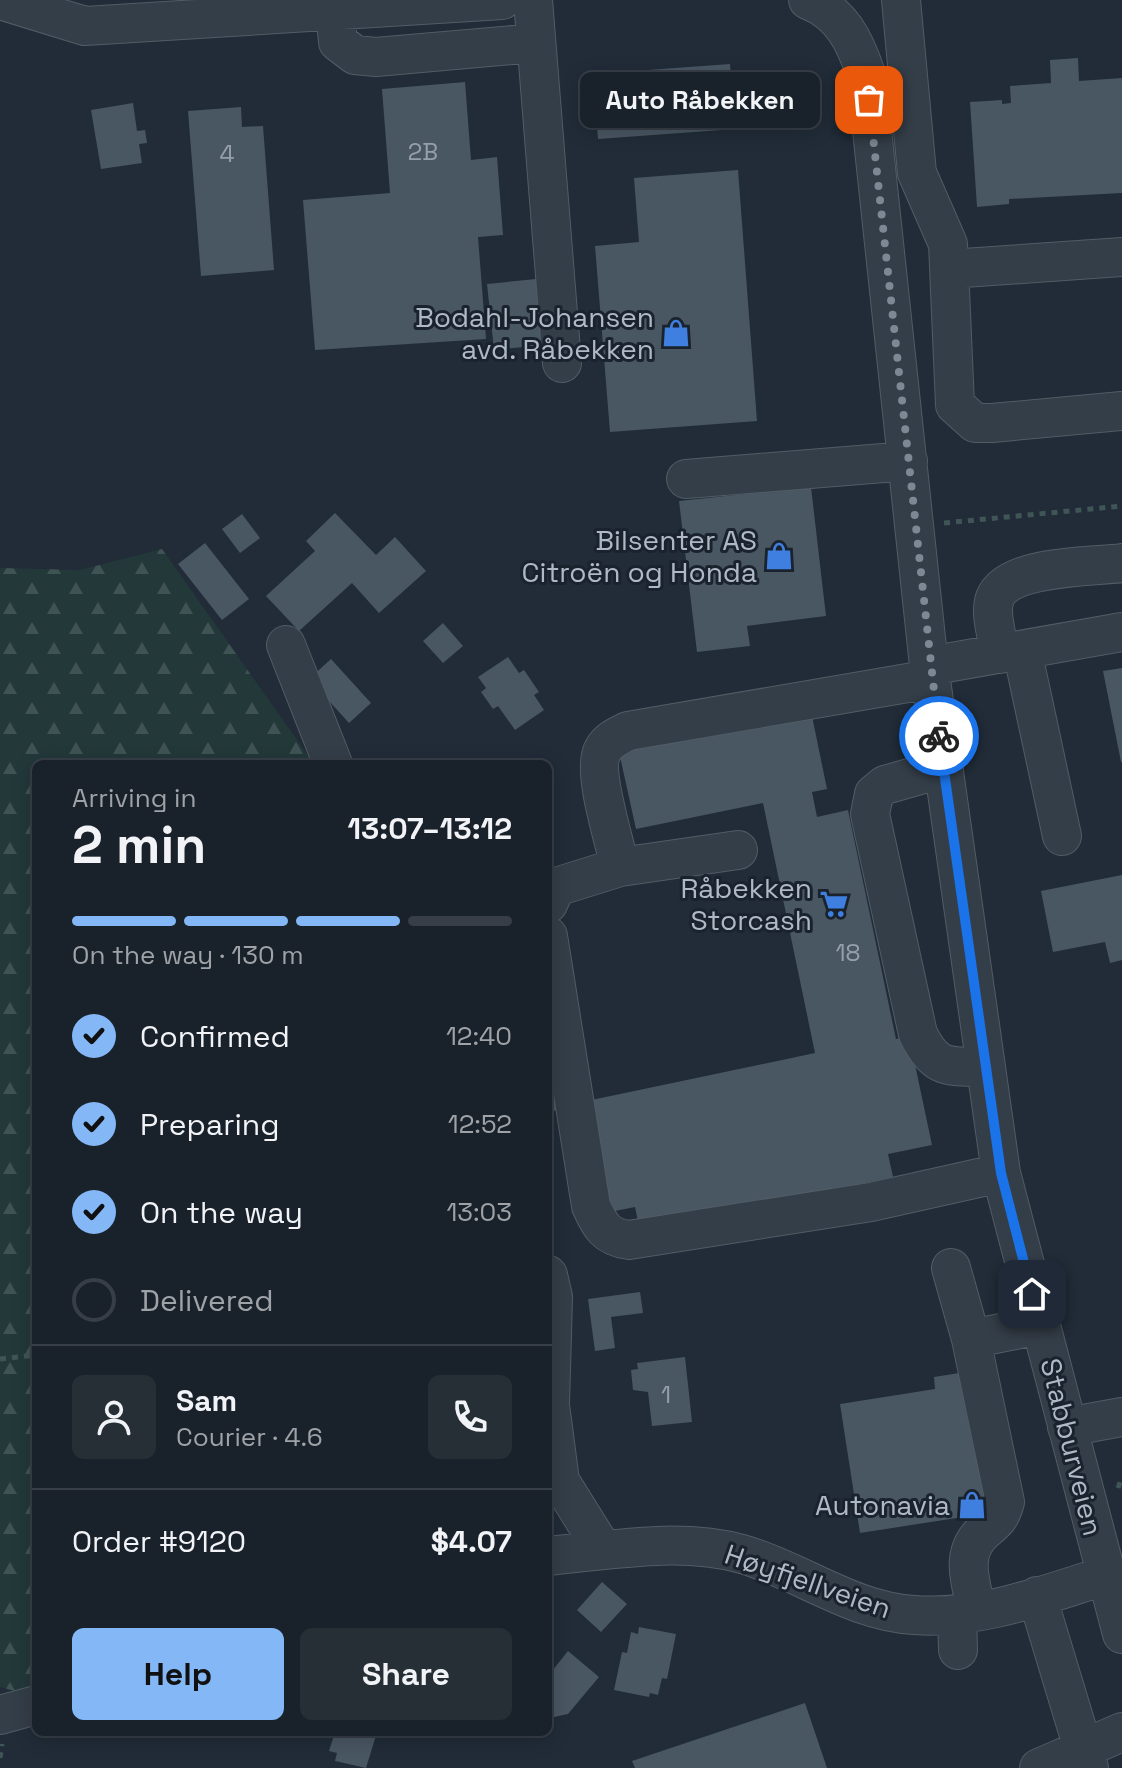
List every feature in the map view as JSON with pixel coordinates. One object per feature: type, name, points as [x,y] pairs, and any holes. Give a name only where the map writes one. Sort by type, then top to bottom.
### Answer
[{"type":"street","points":[[0,0],[85,26],[502,0]]},
{"type":"street","points":[[533,0],[562,363]]},
{"type":"street","points":[[901,0],[917,173],[948,244],[955,405],[963,416],[975,423],[1122,411]]},
{"type":"street","name":"Stabburveien","points":[[821,2],[856,46],[866,74],[930,673],[1001,1173],[1115,1602]]},
{"type":"street","points":[[335,10],[338,42],[355,55],[536,43]]},
{"type":"street","points":[[876,176],[917,173]]},
{"type":"street","points":[[949,269],[1122,257]]},
{"type":"street","points":[[686,479],[908,461]]},
{"type":"street","points":[[1062,836],[1011,652],[993,608],[996,597],[1007,582],[1028,573],[1122,563]]},
{"type":"street","points":[[620,867],[599,769],[601,752],[609,741],[628,731],[930,673],[1011,652],[1122,632]]},
{"type":"street","points":[[286,645],[331,760]]},
{"type":"street","points":[[944,768],[885,785],[874,794],[870,814],[918,1034],[929,1056],[945,1066],[986,1067]]},
{"type":"street","points":[[552,896],[556,887],[620,867],[738,850]]},
{"type":"street","points":[[552,961],[591,1206],[601,1228],[614,1238],[629,1240],[871,1202],[1001,1173]]},
{"type":"street","points":[[951,1268],[971,1339],[1005,1502],[1000,1520],[972,1546],[967,1563],[964,1625]]},
{"type":"street","points":[[552,1293],[552,1339]]},
{"type":"street","points":[[971,1339],[1040,1325]]},
{"type":"street","points":[[1067,1427],[1122,1417]]},
{"type":"street","points":[[552,1435],[560,1481],[603,1550]]},
{"type":"street","name":"Høyfjellveien","points":[[552,1556],[699,1544],[745,1555],[870,1608],[964,1625],[1037,1596],[1115,1602]]},
{"type":"street","points":[[1037,1596],[1086,1759]]},
{"type":"street","points":[[0,1715],[32,1706]]},
{"type":"street","points":[[1039,1768],[1086,1759],[1122,1732]]},
{"type":"path","points":[[915,526],[1122,506]]},
{"type":"path","points":[[0,1359],[32,1355]]},
{"type":"green space","points":[[162,549],[311,760],[32,760],[32,1688],[15,1691],[0,1687],[0,568],[80,570]]},
{"type":"building","points":[[1078,58],[1079,81],[1122,78],[1122,193],[1009,199],[1009,204],[977,207],[970,102],[1002,100],[1002,104],[1011,103],[1010,86],[1051,83],[1050,60]]},
{"type":"building","points":[[730,64],[735,129],[598,139],[593,74]]},
{"type":"building","points":[[465,82],[471,160],[497,157],[503,235],[478,237],[486,339],[315,350],[303,200],[390,193],[382,89]]},
{"type":"building","points":[[133,103],[137,131],[145,130],[147,143],[139,144],[142,163],[101,169],[91,110]]},
{"type":"building","points":[[241,107],[242,127],[263,126],[274,270],[201,276],[188,111]]},
{"type":"building","name":"Bodahl-Johansen avd. Råbekken","points":[[738,170],[757,421],[610,432],[595,246],[639,242],[634,178]]},
{"type":"building","points":[[536,279],[544,345],[494,350],[487,284]]},
{"type":"building","points":[[811,487],[826,616],[747,626],[750,646],[697,652],[679,501]]},
{"type":"building","points":[[335,513],[376,555],[395,537],[426,571],[379,613],[352,583],[299,631],[266,596],[315,551],[306,541]]},
{"type":"building","points":[[242,514],[260,538],[240,553],[222,529]]},
{"type":"building","points":[[205,543],[249,599],[222,620],[178,564]]},
{"type":"building","points":[[443,623],[463,646],[443,663],[423,641]]},
{"type":"building","points":[[508,657],[519,673],[524,670],[539,692],[534,695],[544,710],[515,730],[498,706],[493,709],[481,692],[486,688],[478,677]]},
{"type":"building","points":[[331,659],[371,703],[349,723],[309,679]]},
{"type":"building","points":[[1122,668],[1122,762],[1121,762],[1103,671]]},
{"type":"building","points":[[811,711],[827,789],[812,792],[817,817],[848,810],[896,1039],[909,1036],[932,1145],[888,1154],[893,1177],[640,1231],[635,1207],[605,1213],[582,1102],[815,1053],[763,803],[636,829],[619,752]]},
{"type":"building","points":[[1122,875],[1122,960],[1110,963],[1105,942],[1053,952],[1041,891]]},
{"type":"building","points":[[552,1056],[564,1109],[552,1111]]},
{"type":"building","points":[[640,1292],[643,1313],[611,1317],[615,1348],[595,1351],[588,1299]]},
{"type":"building","points":[[685,1357],[692,1422],[652,1426],[648,1392],[633,1390],[631,1370],[638,1369],[637,1363]]},
{"type":"building","points":[[966,1372],[989,1513],[860,1533],[840,1404],[935,1389],[934,1377]]},
{"type":"building","points":[[602,1582],[627,1604],[601,1632],[577,1610]]},
{"type":"building","points":[[639,1627],[676,1634],[667,1679],[662,1678],[658,1695],[650,1693],[649,1697],[614,1690],[622,1652],[627,1653],[631,1632],[638,1634]]},
{"type":"building","points":[[568,1651],[599,1677],[568,1714],[554,1717],[552,1671]]},
{"type":"building","points":[[805,1703],[827,1768],[635,1768],[632,1761]]},
{"type":"building","points":[[334,1736],[376,1736],[366,1768],[335,1761],[337,1753],[329,1751]]},
{"type":"way so far","points":[[869,100],[939,736]]},
{"type":"place","name":"Auto Råbekken","points":[[869,100]]},
{"type":"place","name":"Bodahl-Johansen avd. Råbekken","points":[[676,333]]},
{"type":"place","name":"Bilsenter AS Citroën og Honda","points":[[779,556]]},
{"type":"place","name":"Råbekken Storcash","points":[[834,904]]},
{"type":"place","name":"Autonavia","points":[[972,1505]]},
{"type":"route","points":[[939,736],[1001,1173],[1032,1294]]}]
